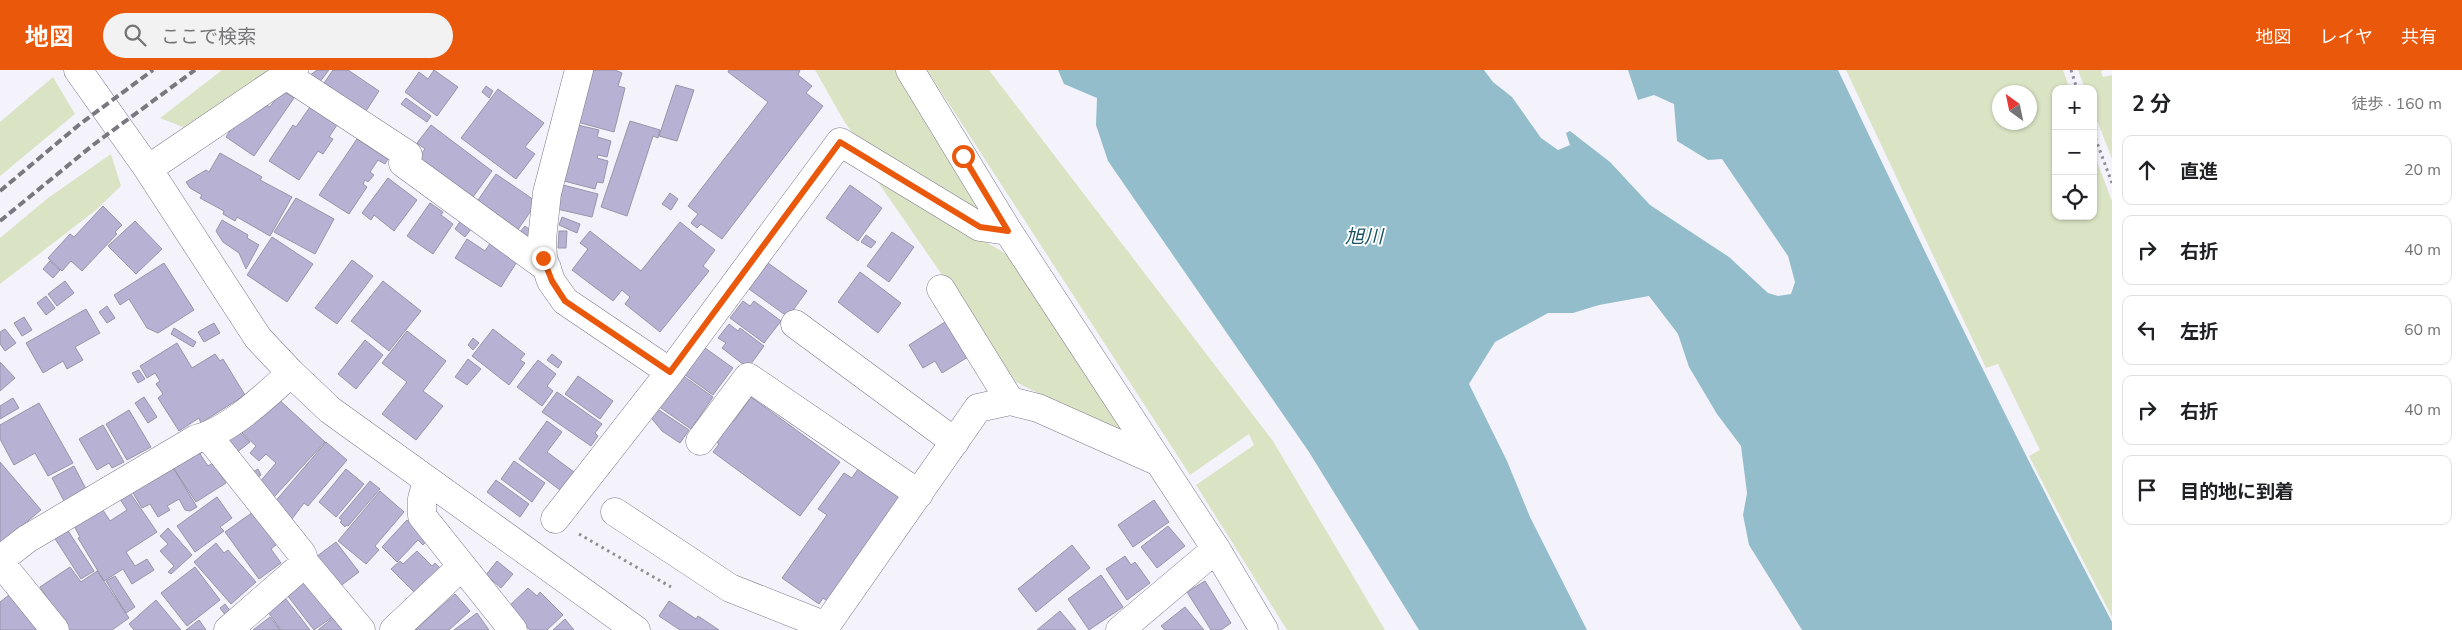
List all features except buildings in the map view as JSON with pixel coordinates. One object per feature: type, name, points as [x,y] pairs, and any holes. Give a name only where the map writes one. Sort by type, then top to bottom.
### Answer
[{"type":"street","points":[[78,70],[148,169],[258,338],[291,373],[330,410],[636,630]]},
{"type":"street","points":[[579,70],[547,193],[542,239],[543,258],[552,281],[565,301],[670,372]]},
{"type":"street","points":[[910,70],[1008,231],[1216,549],[1264,630]]},
{"type":"street","points":[[148,169],[290,73],[408,155],[403,163],[547,268]]},
{"type":"street","points":[[555,519],[670,372],[840,142],[980,227],[1008,231]]},
{"type":"street","points":[[941,289],[1010,401]]},
{"type":"street","points":[[795,324],[955,442]]},
{"type":"street","points":[[55,630],[0,561],[27,539],[196,439],[208,436],[257,403],[291,373]]},
{"type":"street","points":[[700,441],[748,377],[919,494]]},
{"type":"street","points":[[615,512],[730,588],[825,628],[978,408],[1010,401],[1038,408],[1159,462]]},
{"type":"street","points":[[208,436],[302,554],[305,563],[362,630]]},
{"type":"street","points":[[427,481],[422,499],[422,516],[513,630]]},
{"type":"street","points":[[1120,630],[1216,549]]},
{"type":"street","points":[[228,630],[305,563]]},
{"type":"street","points":[[394,630],[461,567]]},
{"type":"path","points":[[2071,70],[2076,85]]},
{"type":"path","points":[[2097,143],[2112,183]]},
{"type":"green space","points":[[222,70],[277,70],[188,129],[160,118]]},
{"type":"green space","points":[[815,70],[897,70],[985,208],[982,216],[854,135]]},
{"type":"green space","points":[[927,70],[989,70],[1273,441],[1385,630],[1287,630],[1196,485],[1254,445],[1249,434],[1190,475]]},
{"type":"green space","points":[[1846,70],[2063,70],[2069,85],[2052,85],[2052,220],[2097,220],[2097,162],[2112,201],[2112,617],[2029,456],[2040,450],[1998,364],[1986,368]]},
{"type":"green space","points":[[2078,70],[2104,70],[2101,71],[2103,77],[2112,75],[2112,159],[2097,120],[2097,85],[2084,85]]},
{"type":"green space","points":[[53,77],[75,114],[0,176],[0,122]]},
{"type":"green space","points":[[111,154],[121,186],[96,210],[0,284],[0,238],[48,198]]},
{"type":"green space","points":[[871,172],[1011,257],[1135,443],[1016,382]]},
{"type":"water","name":"旭川","points":[[1058,70],[1484,70],[1493,82],[1512,97],[1541,138],[1558,150],[1570,145],[1566,133],[1570,131],[1610,162],[1650,205],[1729,257],[1768,293],[1778,296],[1791,294],[1795,282],[1788,256],[1722,159],[1708,160],[1677,141],[1674,104],[1654,95],[1638,100],[1628,70],[1838,70],[1972,348],[2112,622],[2112,630],[1802,630],[1749,545],[1743,515],[1747,493],[1741,446],[1717,414],[1689,367],[1678,334],[1649,296],[1599,305],[1573,313],[1548,313],[1495,342],[1469,384],[1507,461],[1530,517],[1587,630],[1419,630],[1309,452],[1108,161],[1096,125],[1097,98],[1064,84]]},
{"type":"railway","points":[[0,191],[80,124],[153,70]]},
{"type":"railway","points":[[0,221],[93,145],[195,70]]},
{"type":"route","points":[[543,258],[552,281],[565,301],[670,372],[840,142],[980,227],[1008,231],[963,156]]}]
